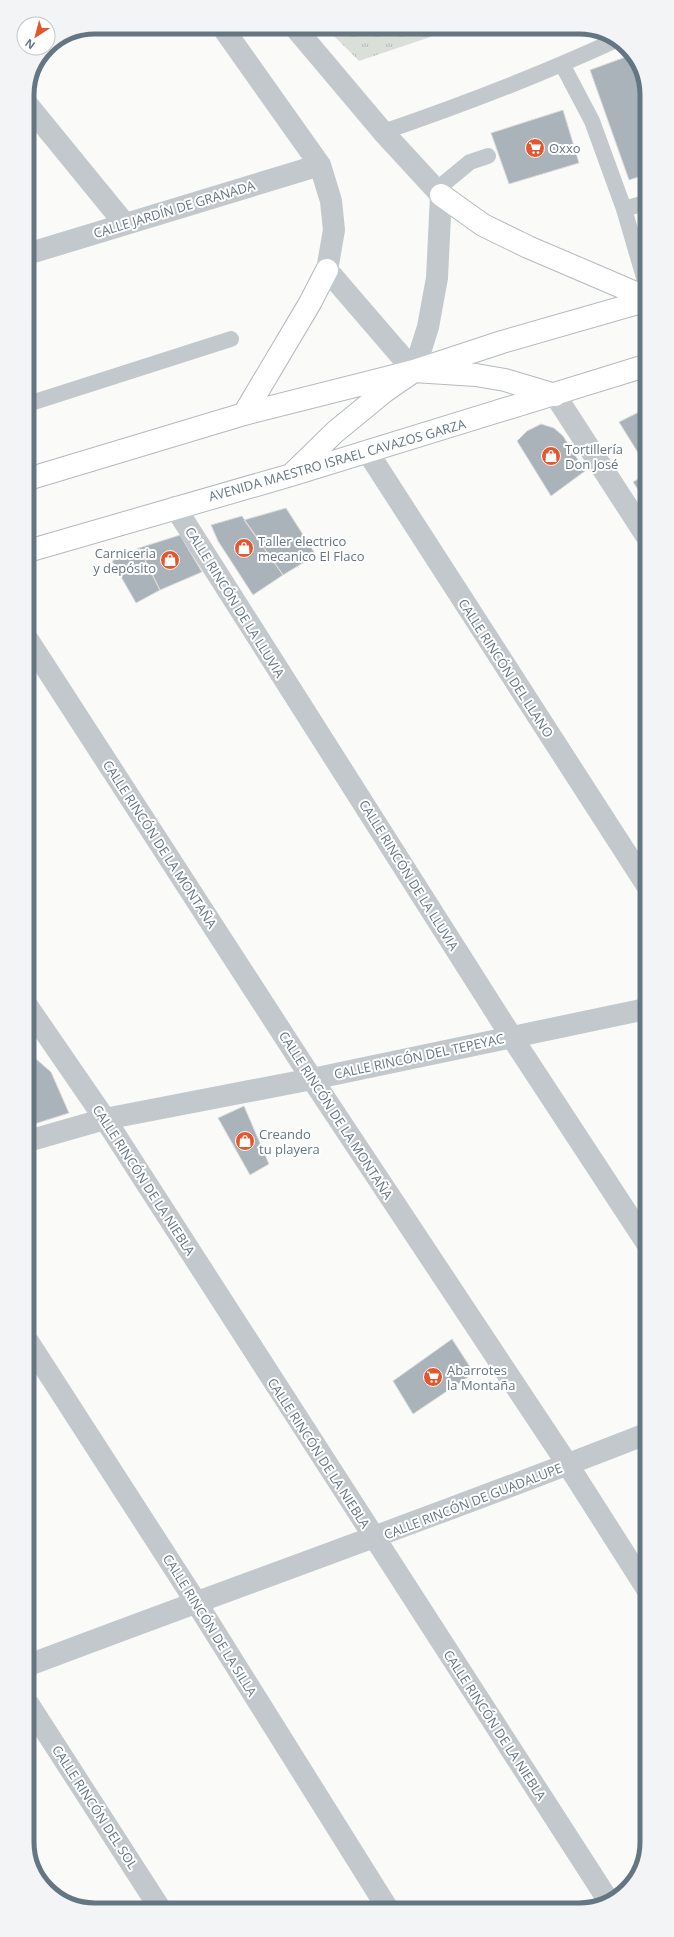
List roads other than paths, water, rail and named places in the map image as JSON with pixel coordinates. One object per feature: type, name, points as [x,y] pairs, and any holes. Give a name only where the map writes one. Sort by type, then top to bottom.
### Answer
[{"type":"main road","points":[[438,192],[483,224],[522,244],[640,295]]},
{"type":"main road","points":[[244,414],[310,303],[327,270]]},
{"type":"main road","points":[[34,477],[244,414],[414,372],[502,342],[640,302]]},
{"type":"main road","name":"AVENIDA MAESTRO ISRAEL CAVAZOS GARZA","points":[[34,549],[174,507],[291,475],[640,368]]},
{"type":"main road","points":[[291,475],[334,432],[385,392],[414,372],[476,375],[505,380],[555,395]]},
{"type":"street","points":[[226,34],[320,165],[331,200],[334,230],[327,270],[414,372]]},
{"type":"street","points":[[300,34],[383,132],[438,192],[437,278],[428,327],[414,372]]},
{"type":"street","points":[[34,113],[125,224]]},
{"type":"street","name":"CALLE JARDÍN DE GRANADA","points":[[34,252],[320,165]]},
{"type":"street","points":[[555,395],[640,526]]},
{"type":"street","name":"CALLE RINCÓN DEL LLANO","points":[[367,451],[640,875]]},
{"type":"street","name":"CALLE RINCÓN DE LA LLUVIA","points":[[174,507],[511,1036],[640,1233]]},
{"type":"street","name":"CALLE RINCÓN DE LA MONTAÑA","points":[[34,649],[312,1079],[568,1465],[640,1578]]},
{"type":"street","name":"CALLE RINCÓN DEL TEPEYAC","points":[[34,1139],[105,1119],[312,1079],[511,1036],[640,1010]]},
{"type":"street","name":"CALLE RINCÓN DE LA NIEBLA","points":[[34,1016],[105,1119],[374,1539],[606,1897]]},
{"type":"street","name":"CALLE RINCÓN DE LA SILLA","points":[[34,1351],[196,1602],[384,1903]]},
{"type":"street","name":"CALLE RINCÓN DE GUADALUPE","points":[[34,1662],[196,1602],[374,1539],[640,1436]]},
{"type":"street","name":"CALLE RINCÓN DEL SOL","points":[[34,1713],[156,1903]]},
{"type":"lane","points":[[383,132],[452,108],[562,64],[610,43]]},
{"type":"lane","points":[[562,64],[592,122],[624,209],[640,265]]},
{"type":"lane","points":[[438,192],[470,162],[488,156]]},
{"type":"lane","points":[[624,209],[640,204]]},
{"type":"lane","points":[[34,402],[230,338]]},
{"type":"place","name":"Oxxo","points":[[535,148]]},
{"type":"place","name":"Tortillería Don José","points":[[551,456]]},
{"type":"place","name":"Taller electrico mecanico El Flaco","points":[[244,548]]},
{"type":"place","name":"Carniceria y depósito","points":[[170,560]]},
{"type":"place","name":"Creando tu playera","points":[[245,1141]]},
{"type":"place","name":"Abarrotes la Montaña","points":[[433,1377]]}]
